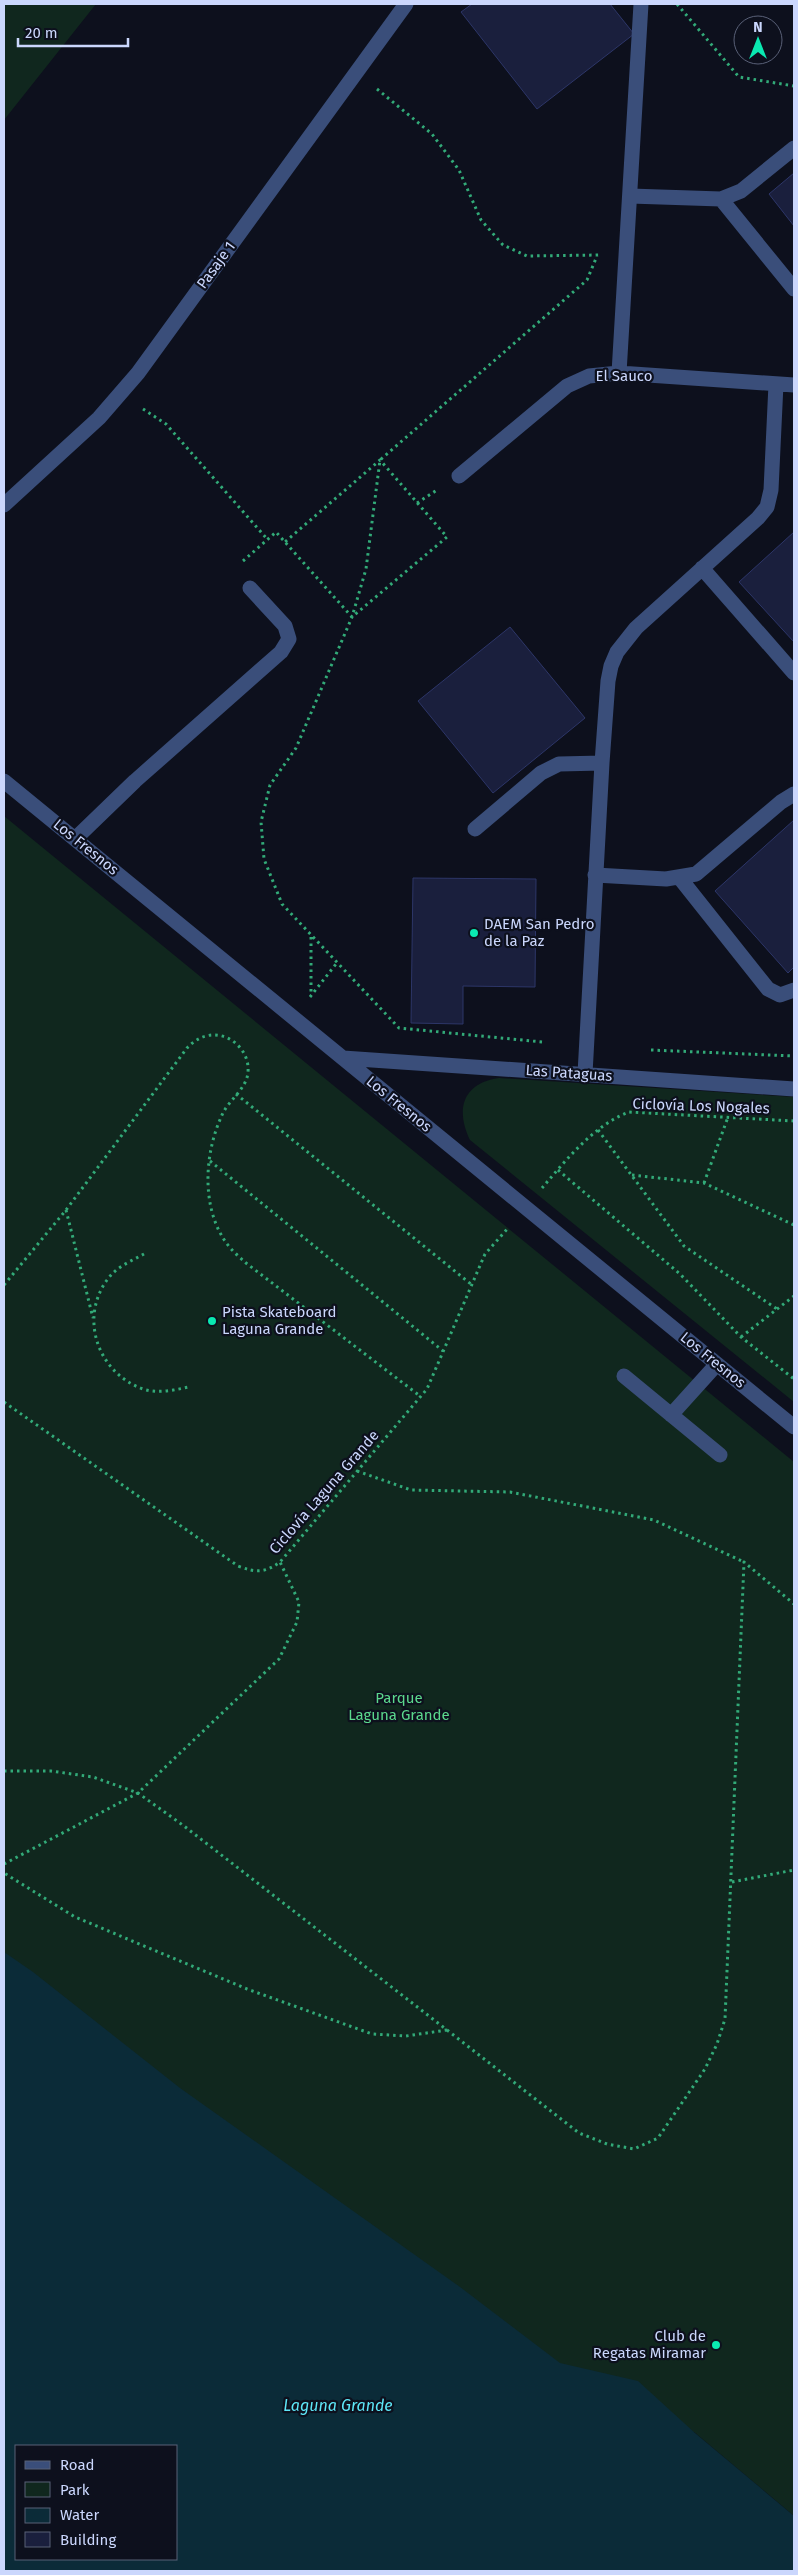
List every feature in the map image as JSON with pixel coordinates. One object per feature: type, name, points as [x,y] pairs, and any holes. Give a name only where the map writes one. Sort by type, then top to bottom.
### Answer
[{"type":"street","name":"Pasaje 1","points":[[4,505],[99,418],[121,393],[406,4]]},
{"type":"street","points":[[619,373],[641,4]]},
{"type":"street","points":[[630,196],[721,199],[741,191],[794,148]]},
{"type":"street","points":[[721,199],[794,289]]},
{"type":"street","name":"El Sauco","points":[[459,476],[567,386],[589,376],[619,373],[794,385]]},
{"type":"street","points":[[585,1074],[595,875],[608,681],[617,652],[636,628],[758,518],[767,507],[770,490],[776,384]]},
{"type":"street","points":[[702,568],[794,673]]},
{"type":"street","points":[[76,838],[135,781],[281,652],[289,639],[285,626],[250,588]]},
{"type":"street","points":[[475,829],[541,773],[559,764],[602,763]]},
{"type":"street","name":"Los Fresnos","points":[[4,781],[794,1427]]},
{"type":"street","points":[[595,875],[666,879],[696,874],[781,802],[794,794]]},
{"type":"street","points":[[679,878],[768,989],[780,995],[794,990]]},
{"type":"street","name":"Las Pataguas","points":[[343,1058],[794,1089]]},
{"type":"street","points":[[671,1415],[717,1364]]},
{"type":"street","points":[[624,1376],[720,1455]]},
{"type":"path","points":[[677,4],[739,77],[794,86]]},
{"type":"path","points":[[356,72],[432,134],[459,170],[481,220],[503,245],[527,256],[627,255]]},
{"type":"path","points":[[285,542],[574,293],[587,280],[597,255]]},
{"type":"path","points":[[121,393],[166,424],[268,540]]},
{"type":"path","points":[[380,460],[366,569],[352,617],[296,748],[270,785],[261,822],[264,858],[282,904],[336,964],[399,1028],[585,1047]]},
{"type":"path","points":[[352,617],[447,537],[380,460]]},
{"type":"path","points":[[250,588],[233,570],[276,532],[352,617]]},
{"type":"path","points":[[311,937],[311,996]]},
{"type":"path","points":[[294,1017],[336,964]]},
{"type":"path","points":[[4,1285],[66,1210],[187,1048],[195,1040],[211,1035],[228,1038],[238,1045],[245,1054],[248,1066],[244,1085],[224,1111],[216,1130],[209,1161],[211,1202],[222,1238],[233,1251],[420,1396]]},
{"type":"path","points":[[644,1049],[794,1056]]},
{"type":"path","points":[[236,1094],[472,1285]]},
{"type":"path","name":"Ciclovía Los Nogales","points":[[526,1207],[558,1170],[598,1130],[618,1116],[629,1112],[794,1121]]},
{"type":"path","points":[[704,1183],[728,1117]]},
{"type":"path","points":[[598,1130],[684,1246],[777,1309]]},
{"type":"path","points":[[209,1161],[443,1351]]},
{"type":"path","points":[[558,1170],[680,1274],[741,1337],[794,1379]]},
{"type":"path","points":[[632,1175],[704,1183],[794,1225]]},
{"type":"path","name":"Ciclovía Laguna Grande","points":[[4,1402],[238,1566],[254,1572],[269,1570],[280,1562],[427,1389],[485,1254],[526,1207]]},
{"type":"path","points":[[66,1210],[97,1344],[108,1364],[124,1379],[144,1389],[166,1392],[189,1387]]},
{"type":"path","points":[[93,1321],[97,1299],[108,1279],[124,1264],[144,1254]]},
{"type":"path","points":[[741,1337],[794,1296]]},
{"type":"path","points":[[357,1471],[411,1490],[510,1492],[654,1520],[744,1562],[794,1604]]},
{"type":"path","points":[[4,1864],[138,1793],[279,1659],[297,1622],[300,1602],[280,1562]]},
{"type":"path","points":[[4,1771],[51,1771],[93,1777],[138,1793],[184,1826],[579,2133],[607,2144],[634,2149],[658,2138],[705,2069],[717,2044],[725,2018],[744,1562]]},
{"type":"path","points":[[732,1882],[794,1870]]},
{"type":"path","points":[[4,1874],[75,1917],[248,1989],[372,2034],[406,2036],[447,2030]]},
{"type":"green space","points":[[4,4],[96,4],[4,120]]},
{"type":"green space","name":"Parque Laguna Grande","points":[[4,816],[794,1462],[794,2516],[694,2432],[673,2534],[4,2571]]},
{"type":"green space","points":[[499,1078],[794,1097],[794,1402],[470,1140],[463,1118],[465,1099],[477,1085]]},
{"type":"water","name":"Laguna Grande","points":[[4,1952],[33,1972],[180,2088],[460,2287],[560,2363],[638,2381],[695,2433],[794,2516],[794,2571],[4,2571]]},
{"type":"building","points":[[472,4],[610,4],[634,34],[537,109],[461,12]]},
{"type":"building","points":[[794,173],[794,226],[769,194]]},
{"type":"building","points":[[794,532],[794,642],[739,582]]},
{"type":"building","points":[[510,627],[585,718],[493,793],[418,701]]},
{"type":"building","points":[[794,820],[794,967],[788,973],[715,891]]},
{"type":"building","name":"DAEM San Pedro de la Paz","points":[[413,878],[536,879],[535,987],[463,986],[463,1024],[411,1023]]},
{"type":"place","name":"DAEM San Pedro de la Paz","points":[[474,933]]},
{"type":"place","name":"Pista Skateboard Laguna Grande","points":[[212,1321]]},
{"type":"place","name":"Club de Regatas Miramar","points":[[716,2345]]}]
